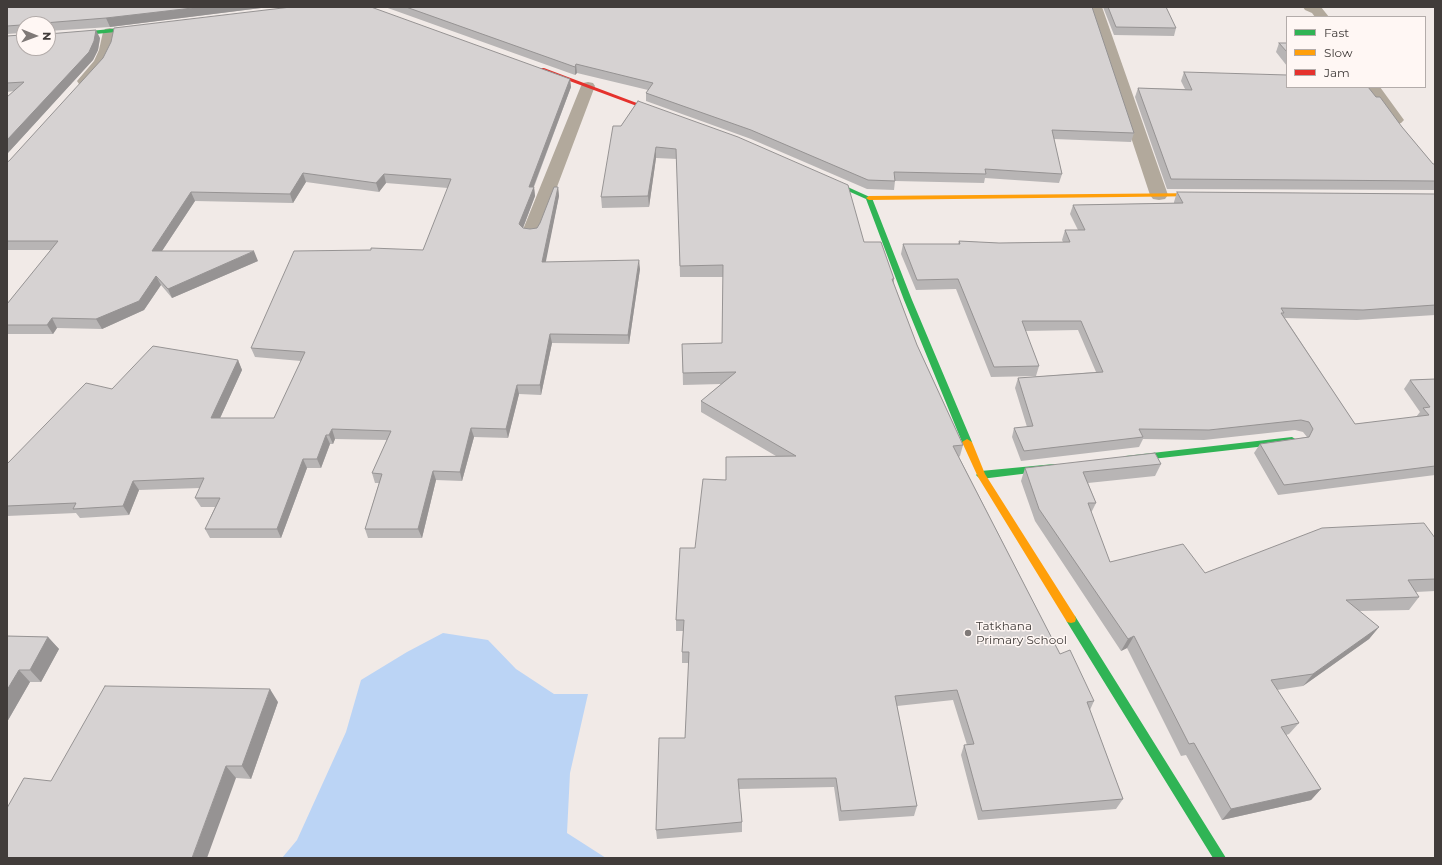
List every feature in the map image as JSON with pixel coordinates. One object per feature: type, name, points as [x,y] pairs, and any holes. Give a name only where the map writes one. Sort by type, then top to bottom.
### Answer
[{"type":"street","points":[[1095,7],[1160,195]]},
{"type":"street","points":[[1310,7],[1317,10],[1321,16]]},
{"type":"street","points":[[56,36],[149,27]]},
{"type":"street","points":[[73,93],[101,62],[106,50],[110,32]]},
{"type":"street","points":[[530,65],[673,117]]},
{"type":"street","points":[[531,232],[588,86]]},
{"type":"street","points":[[1373,88],[1404,132]]},
{"type":"street","points":[[813,174],[868,198],[1215,195]]},
{"type":"street","points":[[868,198],[908,300],[981,475],[1220,858]]},
{"type":"street","points":[[1115,460],[1296,439]]},
{"type":"street","points":[[981,475],[1060,466]]},
{"type":"water","points":[[443,633],[488,640],[516,669],[554,694],[588,694],[570,773],[567,833],[606,858],[282,858],[297,840],[346,732],[361,680],[407,652]]},
{"type":"building","points":[[7,7],[201,7],[56,22],[56,16],[16,16],[16,25],[7,26]]},
{"type":"building","points":[[291,7],[371,7],[570,79],[529,187],[534,187],[519,224],[523,228],[537,228],[554,187],[558,187],[542,262],[639,260],[628,335],[550,334],[540,385],[517,385],[506,429],[471,428],[460,472],[433,471],[418,529],[365,529],[382,474],[372,473],[391,431],[332,429],[329,435],[326,435],[317,459],[303,459],[277,529],[205,529],[220,498],[195,498],[204,478],[133,481],[123,506],[73,509],[76,503],[7,506],[7,464],[86,383],[112,389],[153,346],[238,360],[211,418],[274,418],[305,352],[251,348],[294,251],[371,250],[371,248],[423,250],[451,179],[384,174],[376,183],[303,173],[290,194],[191,192],[152,251],[254,251],[168,289],[156,276],[139,301],[96,319],[52,318],[47,325],[7,325],[7,304],[58,241],[7,241],[7,162],[103,58],[111,42],[114,28]]},
{"type":"building","points":[[406,7],[1092,7],[1134,133],[1052,130],[1062,174],[985,169],[986,174],[894,172],[895,181],[868,180],[751,130],[646,93],[653,83],[576,64],[575,67]]},
{"type":"building","points":[[1108,7],[1166,7],[1176,28],[1116,27]]},
{"type":"building","points":[[96,30],[94,41],[89,52],[7,140],[7,97],[24,82],[7,83],[7,36],[16,35],[16,56],[56,56],[56,33]]},
{"type":"building","points":[[1279,43],[1286,43],[1286,51]]},
{"type":"building","points":[[1184,72],[1286,75],[1286,88],[1369,88],[1376,97],[1380,97],[1402,127],[1433,164],[1435,164],[1435,181],[1171,179],[1138,88],[1192,90]]},
{"type":"building","points":[[638,101],[738,137],[848,185],[864,242],[881,242],[894,279],[892,279],[917,345],[963,445],[953,446],[1060,654],[1070,650],[1094,701],[1087,702],[1123,799],[982,811],[964,745],[974,744],[957,690],[895,696],[917,806],[841,811],[836,778],[738,779],[742,822],[656,830],[659,738],[685,738],[689,652],[682,652],[684,620],[676,620],[680,548],[695,548],[703,479],[726,480],[726,457],[796,456],[701,401],[736,372],[683,373],[682,344],[722,343],[723,265],[680,266],[676,149],[656,147],[648,196],[601,197],[613,126],[621,126]]},
{"type":"building","points":[[1177,192],[1435,194],[1435,305],[1363,310],[1281,308],[1284,313],[1281,313],[1355,424],[1429,415],[1423,408],[1430,407],[1410,380],[1435,379],[1435,466],[1284,485],[1260,444],[1309,437],[1313,429],[1309,422],[1301,420],[1209,430],[1139,429],[1143,437],[1024,451],[1014,428],[1033,426],[1018,378],[1103,372],[1081,321],[1022,321],[1039,366],[994,367],[958,279],[917,280],[903,244],[960,244],[959,241],[999,243],[1070,242],[1065,230],[1085,230],[1073,205],[1183,203]]},
{"type":"building","points":[[1155,453],[1161,464],[1083,472],[1096,503],[1088,503],[1110,562],[1183,544],[1205,573],[1322,528],[1424,523],[1435,538],[1435,579],[1408,580],[1419,597],[1346,600],[1379,627],[1313,674],[1271,680],[1299,723],[1281,727],[1321,789],[1231,809],[1194,743],[1189,744],[1134,636],[1128,639],[1039,509],[1025,468]]},
{"type":"building","points":[[7,636],[48,637],[30,670],[19,670],[7,690]]},
{"type":"building","points":[[105,686],[270,689],[242,766],[226,766],[192,858],[7,858],[7,808],[24,778],[51,781]]},
{"type":"traffic: fast","points":[[56,36],[142,28]]},
{"type":"traffic: fast","points":[[821,177],[869,198],[908,300],[967,442]]},
{"type":"traffic: fast","points":[[1126,459],[1292,440]]},
{"type":"traffic: fast","points":[[981,475],[1054,467]]},
{"type":"traffic: fast","points":[[1071,619],[1220,858]]},
{"type":"traffic: slow","points":[[869,198],[1206,195]]},
{"type":"traffic: slow","points":[[967,442],[981,475],[1071,619]]},
{"type":"traffic: jam","points":[[542,69],[663,114]]},
{"type":"place","name":"Tatkhana Primary School","points":[[968,633]]}]
